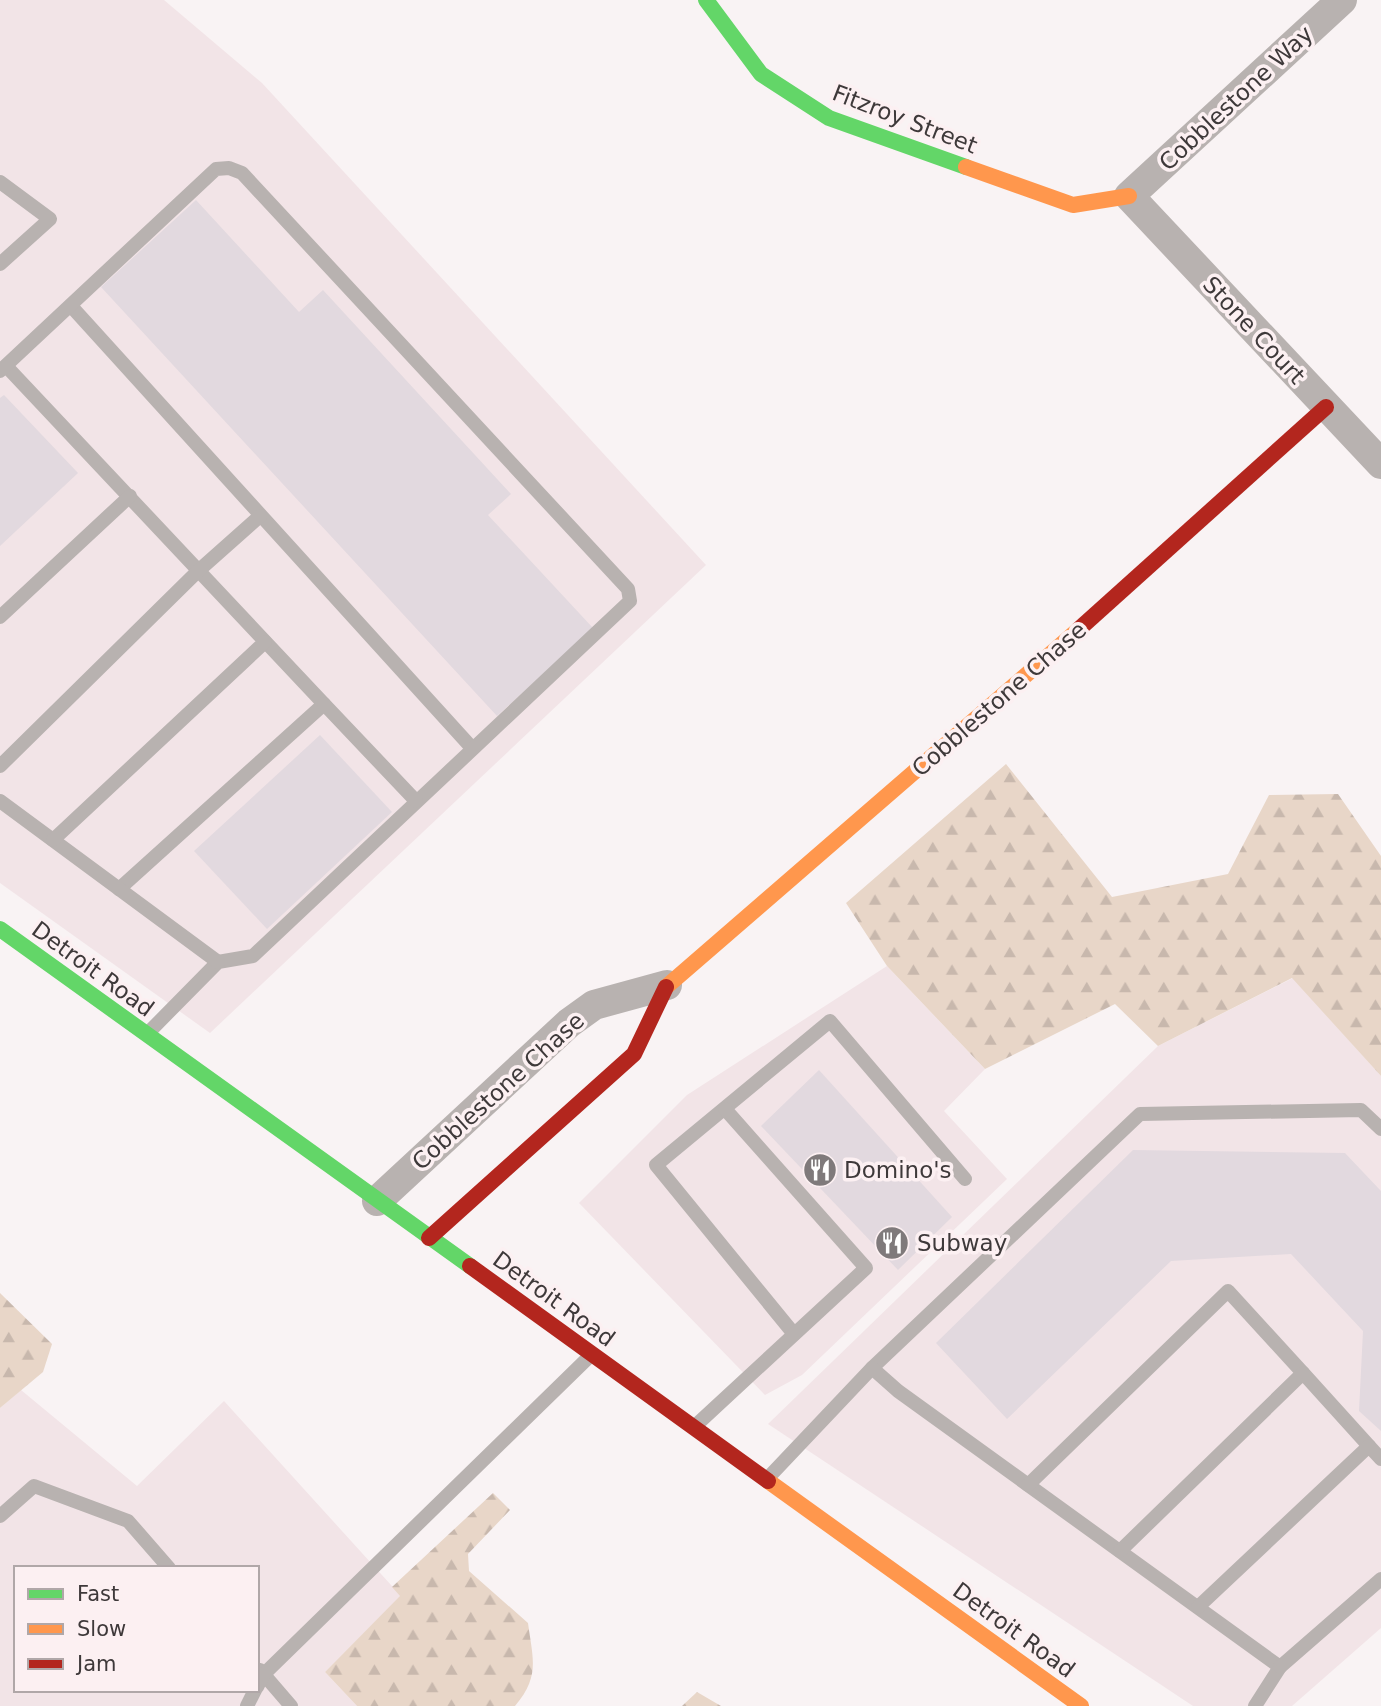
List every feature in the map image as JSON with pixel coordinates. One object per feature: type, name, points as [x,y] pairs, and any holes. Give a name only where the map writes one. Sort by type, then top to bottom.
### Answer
[{"type":"street","name":"Fitzroy Street","points":[[706,0],[761,74],[829,118],[1073,205],[1129,196]]},
{"type":"street","name":"Cobblestone Way","points":[[1129,196],[1342,0]]},
{"type":"street","name":"Stone Court","points":[[1129,196],[1381,464]]},
{"type":"street","name":"Cobblestone Chase","points":[[429,1238],[634,1054],[667,985],[1102,609],[1326,407]]},
{"type":"street","name":"Detroit Road","points":[[0,929],[1081,1706]]},
{"type":"street","name":"Cobblestone Chase","points":[[377,1201],[569,1023],[594,1005],[667,985]]},
{"type":"lane","points":[[146,1035],[218,962],[253,956],[630,601],[628,589],[242,173],[229,168],[216,169],[98,276],[71,306],[3,368],[130,496],[197,572],[416,801]]},
{"type":"lane","points":[[0,182],[50,219],[0,264]]},
{"type":"lane","points":[[71,306],[472,748]]},
{"type":"lane","points":[[0,617],[130,496]]},
{"type":"lane","points":[[0,766],[197,572],[260,516]]},
{"type":"lane","points":[[53,840],[265,642]]},
{"type":"lane","points":[[119,889],[324,704]]},
{"type":"lane","points":[[0,801],[218,962]]},
{"type":"lane","points":[[794,1334],[656,1165],[830,1021],[965,1179]]},
{"type":"lane","points":[[693,1427],[866,1268],[725,1109]]},
{"type":"lane","points":[[766,1480],[872,1368],[1140,1114],[1362,1110],[1381,1129]]},
{"type":"lane","points":[[1028,1485],[1228,1291],[1381,1459]]},
{"type":"lane","points":[[259,1679],[591,1354]]},
{"type":"lane","points":[[872,1368],[898,1391],[1280,1667]]},
{"type":"lane","points":[[1119,1551],[1303,1373]]},
{"type":"lane","points":[[1198,1607],[1369,1446]]},
{"type":"lane","points":[[0,1516],[34,1486],[128,1521],[167,1566]]},
{"type":"lane","points":[[1255,1706],[1280,1667],[1381,1579]]},
{"type":"lane","points":[[259,1681],[291,1706]]},
{"type":"shaded area","points":[[0,0],[164,0],[262,83],[706,565],[210,1033],[0,883]]},
{"type":"shaded area","points":[[887,966],[985,1069],[944,1111],[1007,1179],[802,1375],[765,1395],[579,1203],[687,1095]]},
{"type":"shaded area","points":[[1293,978],[1381,1076],[1381,1628],[1292,1706],[1193,1706],[768,1424],[1158,1046]]},
{"type":"shaded area","points":[[21,1390],[137,1486],[224,1401],[401,1596],[325,1672],[357,1706],[0,1706],[0,1408]]},
{"type":"green space","points":[[1006,764],[1112,897],[1228,874],[1269,795],[1338,794],[1381,856],[1381,1076],[1292,978],[1158,1046],[1115,1004],[985,1069],[887,966],[846,903]]},
{"type":"green space","points":[[0,1293],[52,1344],[43,1372],[0,1408]]},
{"type":"green space","points":[[493,1493],[510,1510],[468,1554],[469,1571],[528,1623],[533,1667],[523,1695],[515,1706],[357,1706],[325,1672],[400,1596],[392,1587]]},
{"type":"green space","points":[[697,1692],[721,1706],[682,1706]]},
{"type":"building","points":[[196,200],[299,312],[323,290],[511,494],[488,515],[593,628],[497,716],[101,287]]},
{"type":"building","points":[[4,395],[78,473],[0,546],[0,398]]},
{"type":"building","points":[[320,735],[392,812],[267,929],[194,851]]},
{"type":"building","points":[[819,1070],[952,1217],[898,1270],[761,1126]]},
{"type":"building","points":[[1133,1150],[1345,1153],[1381,1191],[1381,1431],[1359,1411],[1363,1331],[1291,1254],[1171,1261],[1007,1419],[936,1343]]},
{"type":"traffic: fast","points":[[706,0],[761,74],[829,118],[966,167]]},
{"type":"traffic: fast","points":[[0,929],[470,1266]]},
{"type":"traffic: slow","points":[[966,167],[1073,205],[1129,196]]},
{"type":"traffic: slow","points":[[666,987],[1078,630]]},
{"type":"traffic: slow","points":[[768,1481],[1081,1706]]},
{"type":"traffic: jam","points":[[1078,630],[1326,407]]},
{"type":"traffic: jam","points":[[429,1238],[634,1054],[666,987]]},
{"type":"traffic: jam","points":[[470,1266],[768,1481]]},
{"type":"place","name":"Domino's","points":[[820,1170]]},
{"type":"place","name":"Subway","points":[[892,1243]]}]
